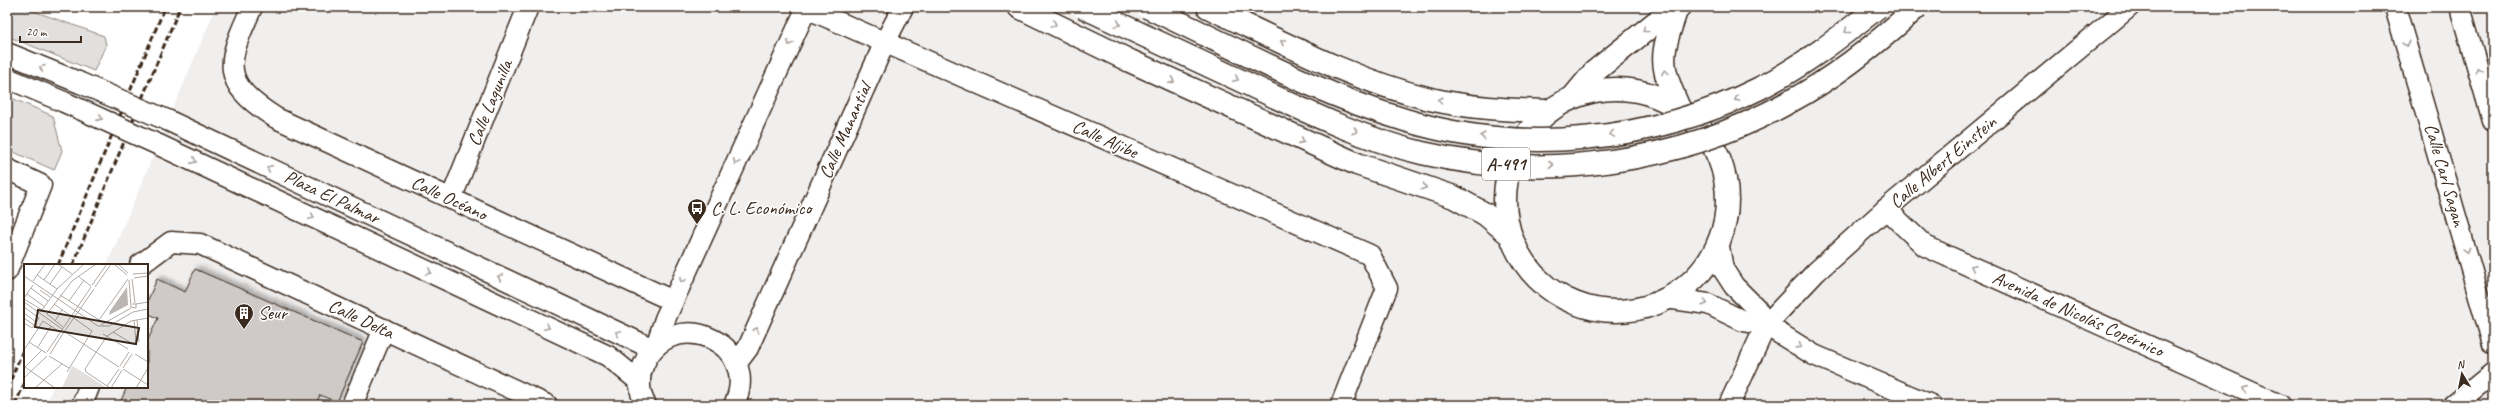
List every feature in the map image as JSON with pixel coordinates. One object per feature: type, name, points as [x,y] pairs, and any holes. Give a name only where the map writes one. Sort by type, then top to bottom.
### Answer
[{"type":"main road","points":[[1020,7],[1267,125],[1357,164],[1454,197],[1485,214],[1509,234]]},
{"type":"main road","name":"A-491","points":[[1083,7],[1314,115],[1384,142],[1422,153],[1460,160],[1499,164],[1571,165],[1610,161],[1676,148],[1721,134],[1756,119],[1790,102],[1829,78],[1855,59],[1917,7]]},
{"type":"main road","name":"A-491","points":[[1147,7],[1303,80],[1370,109],[1442,131],[1478,136],[1551,140],[1590,138],[1658,125],[1729,103],[1768,84],[1824,50],[1878,7]]},
{"type":"main road","points":[[1208,7],[1319,59],[1388,86],[1430,99],[1489,109],[1548,111]]},
{"type":"main road","points":[[1574,96],[1594,72],[1661,18],[1678,8]]},
{"type":"main road","points":[[1678,8],[1663,50],[1665,76],[1679,108]]},
{"type":"main road","points":[[1601,89],[1628,89],[1655,95],[1679,108],[1703,129],[1719,157],[1727,187],[1726,219],[1716,249],[1698,275],[1678,292],[1655,304],[1630,310],[1604,311],[1579,305],[1556,294],[1536,278],[1520,258],[1509,234],[1504,200],[1509,167],[1524,136],[1548,111],[1574,96],[1601,89]]},
{"type":"street","name":"Calle Océano","points":[[252,7],[234,47],[231,62],[236,80],[244,93],[258,107],[276,118],[673,301]]},
{"type":"street","name":"Calle Lagunilla","points":[[451,199],[528,7]]},
{"type":"street","name":"Calle Aljibe","points":[[806,7],[1370,255],[1387,288],[1341,405]]},
{"type":"street","points":[[640,395],[642,370],[655,348],[673,301],[806,7]]},
{"type":"street","name":"Calle Manantial","points":[[736,364],[748,348],[885,42],[903,7]]},
{"type":"street","name":"Calle Albert Einstein","points":[[1729,405],[1766,326],[1816,272],[1886,209],[2129,7]]},
{"type":"street","name":"Calle Carl Sagan","points":[[2395,7],[2493,344]]},
{"type":"street","points":[[2460,7],[2493,121]]},
{"type":"street","name":"Plaza El Palmar","points":[[7,53],[167,120],[655,348]]},
{"type":"street","name":"Plaza El Palmar","points":[[7,78],[159,145],[608,356],[640,395]]},
{"type":"street","points":[[7,170],[41,185],[7,271]]},
{"type":"street","name":"Avenida de Nicolás Copérnico","points":[[1886,209],[1925,246],[2280,405]]},
{"type":"street","points":[[1718,241],[1723,269],[1734,286],[1756,308],[1766,326]]},
{"type":"street","name":"Calle Delta","points":[[141,264],[171,242],[200,244],[547,405]]},
{"type":"street","points":[[1666,298],[1708,304],[1743,321],[1766,326],[1814,355],[1931,405]]},
{"type":"street","points":[[352,405],[384,329]]},
{"type":"street","points":[[655,348],[677,334],[701,334],[722,345],[736,364],[740,387],[734,405]]},
{"type":"street","points":[[2454,405],[2493,373]]},
{"type":"street","points":[[82,405],[89,388]]},
{"type":"shaded area","points":[[7,7],[22,7],[104,36],[106,45],[94,71],[7,36]]},
{"type":"shaded area","points":[[216,7],[2493,7],[2493,405],[45,405],[53,388],[148,388],[148,264],[107,264]]},
{"type":"shaded area","points":[[7,96],[53,116],[62,151],[54,170],[7,149]]},
{"type":"building","name":"Seur","points":[[195,269],[363,342],[337,402],[320,395],[315,405],[119,405],[127,388],[148,388],[148,340],[158,318],[148,313],[148,300],[157,279],[185,292]]},
{"type":"railway","points":[[58,264],[165,7]]},
{"type":"railway","points":[[73,264],[180,7]]},
{"type":"railway","points":[[7,389],[24,347]]},
{"type":"railway","points":[[15,405],[24,384]]},
{"type":"place","name":"C. L. Económico","points":[[697,225]]},
{"type":"place","name":"Seur","points":[[244,330]]}]
